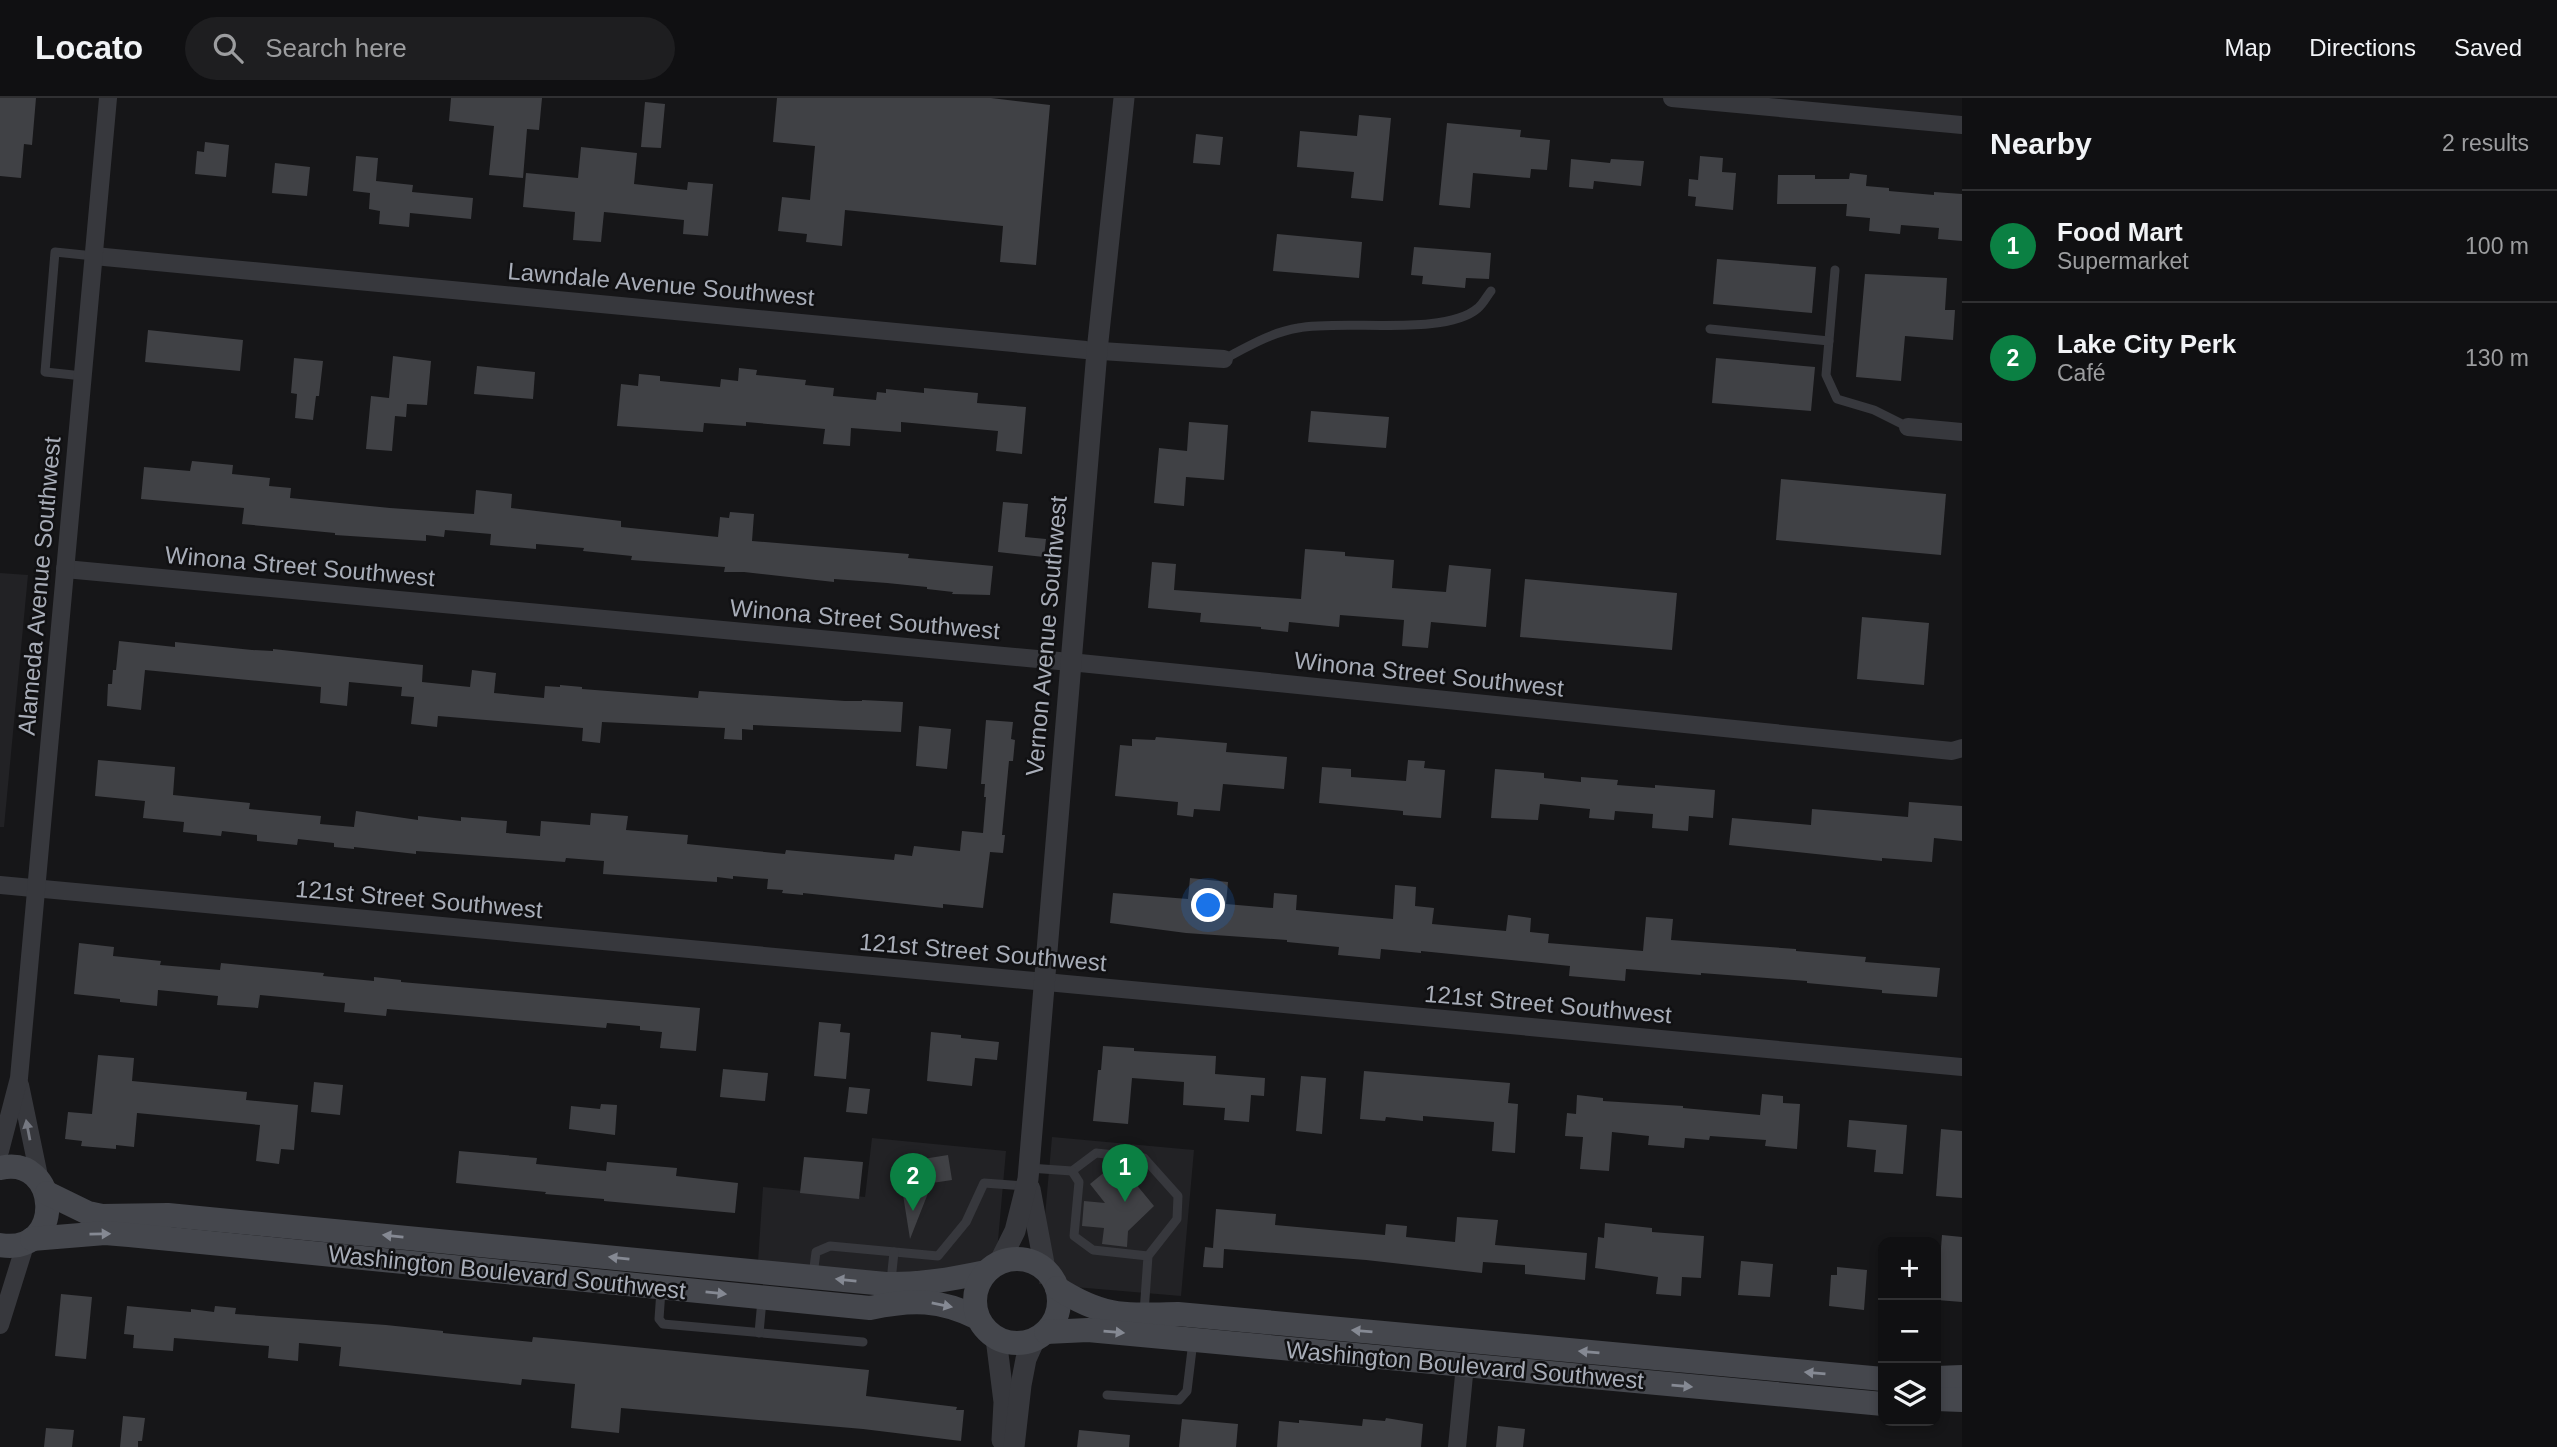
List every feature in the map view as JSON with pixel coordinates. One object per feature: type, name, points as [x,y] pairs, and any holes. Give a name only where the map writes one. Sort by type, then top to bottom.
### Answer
[{"type":"main road","name":"Washington Boulevard Southwest","points":[[0,1168],[17,1167],[30,1172],[43,1187],[88,1213],[102,1216],[168,1214],[891,1284],[935,1282],[993,1268]]},
{"type":"main road","points":[[29,1240],[41,1230],[47,1219],[49,1207],[43,1187]]},
{"type":"main road","name":"Washington Boulevard Southwest","points":[[0,1245],[105,1233],[870,1308],[922,1301],[957,1308],[978,1318]]},
{"type":"main road","points":[[1018,1259],[1032,1262],[1051,1278],[1059,1308],[1054,1321],[1041,1335],[1022,1343],[1009,1343],[996,1338],[978,1318],[976,1291],[993,1268],[1018,1259]]},
{"type":"main road","name":"Washington Boulevard Southwest","points":[[1051,1278],[1080,1303],[1108,1313],[1178,1314],[1878,1379]]},
{"type":"main road","name":"Washington Boulevard Southwest","points":[[1041,1335],[1088,1330],[1878,1404]]},
{"type":"main road","points":[[1941,1378],[1962,1377]]},
{"type":"main road","points":[[1941,1399],[1962,1400]]},
{"type":"street","name":"Alameda Avenue Southwest","points":[[0,1151],[19,1078],[108,98]]},
{"type":"street","name":"Vernon Avenue Southwest","points":[[993,1268],[1014,1231],[1028,1178],[1097,351],[1124,98]]},
{"type":"street","points":[[1672,98],[1962,125]]},
{"type":"street","name":"Lawndale Avenue Southwest","points":[[93,256],[1097,351],[1224,359]]},
{"type":"street","points":[[1908,427],[1962,432]]},
{"type":"street","name":"Winona Street Southwest","points":[[65,569],[1070,662],[1959,752]]},
{"type":"street","name":"121st Street Southwest","points":[[0,885],[1962,1067]]},
{"type":"street","name":"Alameda Avenue Southwest","points":[[19,1078],[43,1187]]},
{"type":"street","name":"Vernon Avenue Southwest","points":[[1028,1178],[1051,1278]]},
{"type":"street","points":[[0,1325],[29,1240]]},
{"type":"street","points":[[1014,1447],[1026,1359],[1041,1335]]},
{"type":"street","points":[[996,1338],[1004,1402],[1002,1447]]},
{"type":"street","points":[[1457,1447],[1465,1365]]},
{"type":"lane","points":[[83,376],[46,372],[50,302],[55,252],[93,256]]},
{"type":"lane","points":[[1835,270],[1826,375],[1837,398],[1874,410],[1908,427]]},
{"type":"lane","points":[[1224,359],[1266,338],[1297,328],[1331,324],[1451,322],[1477,308],[1490,291]]},
{"type":"lane","points":[[1710,329],[1829,341]]},
{"type":"lane","points":[[813,1277],[816,1252],[830,1246],[938,1256],[966,1222],[984,1183],[1072,1171],[1096,1153],[1144,1158],[1178,1196],[1177,1219],[1148,1256],[1144,1314]]},
{"type":"lane","points":[[1072,1171],[1079,1182],[1074,1236],[1093,1250],[1148,1256]]},
{"type":"lane","points":[[891,1284],[894,1252]]},
{"type":"lane","points":[[661,1287],[659,1319],[663,1324],[863,1342]]},
{"type":"lane","points":[[759,1333],[762,1297]]},
{"type":"lane","points":[[1107,1395],[1179,1400],[1187,1391],[1193,1340]]},
{"type":"shaded area","points":[[0,573],[28,575],[4,827],[0,827]]},
{"type":"shaded area","points":[[1052,1137],[1194,1150],[1181,1296],[1039,1284]]},
{"type":"shaded area","points":[[872,1138],[1006,1151],[996,1263],[968,1279],[758,1262],[763,1187],[865,1197]]},
{"type":"building","points":[[0,98],[36,98],[32,145],[24,144],[21,178],[0,176]]},
{"type":"building","points":[[451,98],[542,98],[539,130],[527,129],[523,178],[489,175],[494,126],[449,121]]},
{"type":"building","points":[[777,98],[991,98],[1050,105],[1036,265],[1000,262],[1003,226],[845,210],[842,246],[806,242],[807,234],[778,231],[782,197],[810,200],[815,146],[773,142]]},
{"type":"building","points":[[645,102],[665,104],[661,148],[641,147]]},
{"type":"building","points":[[1359,115],[1391,118],[1383,201],[1351,198],[1354,172],[1297,167],[1300,131],[1357,136]]},
{"type":"building","points":[[1447,123],[1521,130],[1520,137],[1550,140],[1547,170],[1531,169],[1530,178],[1473,173],[1470,208],[1439,205]]},
{"type":"building","points":[[1196,134],[1223,137],[1220,165],[1193,163]]},
{"type":"building","points":[[205,142],[229,145],[226,177],[195,174],[197,151],[204,152]]},
{"type":"building","points":[[581,147],[637,153],[634,184],[687,190],[688,182],[713,184],[708,236],[683,234],[684,220],[604,212],[601,242],[573,240],[575,212],[523,207],[526,173],[578,178]]},
{"type":"building","points":[[356,156],[378,158],[376,181],[413,185],[412,192],[473,198],[471,219],[410,213],[409,227],[379,224],[380,211],[369,209],[370,193],[353,191]]},
{"type":"building","points":[[1700,156],[1723,158],[1722,172],[1736,173],[1733,210],[1695,206],[1696,197],[1688,196],[1689,179],[1698,180]]},
{"type":"building","points":[[1571,159],[1610,163],[1611,159],[1644,161],[1641,186],[1594,181],[1593,189],[1569,187]]},
{"type":"building","points":[[275,163],[310,167],[307,196],[272,193]]},
{"type":"building","points":[[1850,173],[1867,175],[1866,186],[1889,188],[1889,191],[1934,195],[1934,192],[1962,194],[1962,241],[1938,239],[1939,228],[1901,225],[1900,234],[1869,231],[1870,218],[1846,216],[1847,204],[1777,204],[1778,175],[1849,179]]},
{"type":"building","points":[[1277,234],[1362,242],[1359,278],[1273,271]]},
{"type":"building","points":[[1414,247],[1491,253],[1489,279],[1466,278],[1465,288],[1422,284],[1423,276],[1411,275]]},
{"type":"building","points":[[1717,259],[1816,267],[1812,313],[1713,304]]},
{"type":"building","points":[[1865,274],[1947,278],[1945,310],[1955,310],[1953,340],[1905,336],[1901,381],[1856,377]]},
{"type":"building","points":[[148,330],[243,340],[240,371],[145,362]]},
{"type":"building","points":[[393,356],[431,361],[427,405],[407,404],[406,417],[395,416],[392,451],[366,449],[371,396],[389,398]]},
{"type":"building","points":[[294,358],[323,361],[313,420],[295,418],[297,394],[291,393]]},
{"type":"building","points":[[1716,358],[1815,367],[1811,411],[1712,403]]},
{"type":"building","points":[[477,366],[535,372],[533,399],[474,394]]},
{"type":"building","points":[[739,368],[757,370],[756,375],[806,380],[805,385],[834,388],[833,396],[876,400],[877,392],[886,393],[886,389],[924,393],[924,388],[978,393],[977,403],[1026,407],[1022,454],[996,451],[998,431],[901,422],[901,432],[851,428],[850,446],[823,444],[825,429],[746,422],[746,426],[704,423],[703,432],[617,426],[621,384],[638,386],[639,374],[660,376],[660,381],[720,387],[721,379],[738,381]]},
{"type":"building","points":[[1311,411],[1389,417],[1386,448],[1308,442]]},
{"type":"building","points":[[1189,422],[1228,425],[1224,480],[1186,477],[1184,506],[1154,503],[1159,448],[1187,451]]},
{"type":"building","points":[[192,461],[233,465],[232,474],[270,478],[269,486],[291,488],[290,498],[390,508],[474,514],[476,490],[512,494],[511,508],[621,521],[621,527],[718,537],[720,517],[729,518],[730,512],[754,514],[752,541],[909,554],[908,558],[993,566],[990,595],[952,594],[953,592],[927,587],[887,583],[834,579],[834,582],[724,572],[725,567],[631,560],[632,556],[583,551],[584,548],[536,544],[536,549],[490,545],[491,534],[445,530],[444,537],[426,535],[426,541],[335,535],[242,524],[244,508],[141,499],[144,467],[190,471]]},
{"type":"building","points":[[1781,479],[1946,494],[1941,555],[1776,540]]},
{"type":"building","points":[[1003,502],[1028,504],[1025,537],[1046,539],[1044,557],[998,552]]},
{"type":"building","points":[[1305,549],[1394,560],[1392,588],[1446,592],[1449,565],[1491,569],[1486,627],[1431,622],[1428,648],[1402,646],[1404,620],[1340,615],[1339,627],[1289,622],[1288,632],[1200,622],[1201,613],[1148,608],[1152,562],[1176,564],[1174,590],[1301,599]]},
{"type":"building","points":[[1525,579],[1677,593],[1672,650],[1520,637]]},
{"type":"building","points":[[1862,617],[1929,623],[1924,685],[1857,679]]},
{"type":"building","points":[[119,641],[175,647],[175,642],[252,650],[273,649],[423,665],[422,682],[470,687],[472,670],[496,673],[494,693],[544,698],[545,686],[560,685],[698,698],[699,691],[845,701],[903,702],[901,732],[753,725],[753,730],[742,729],[742,740],[724,739],[725,728],[602,722],[600,743],[582,741],[583,728],[438,716],[437,727],[411,724],[414,697],[401,696],[402,687],[349,682],[347,706],[320,703],[321,687],[145,670],[141,710],[107,706],[108,684],[112,684],[113,670],[116,670]]},
{"type":"building","points":[[986,720],[1013,722],[1011,739],[1015,740],[1013,761],[1009,761],[1002,835],[1005,835],[1003,853],[990,852],[983,908],[943,904],[943,908],[782,893],[783,890],[767,889],[768,879],[733,876],[733,879],[717,877],[717,882],[603,874],[604,861],[566,858],[565,862],[416,851],[416,854],[334,847],[334,843],[298,839],[297,845],[257,841],[257,835],[222,831],[221,836],[183,832],[184,822],[143,818],[145,801],[95,796],[98,760],[175,767],[173,795],[250,803],[249,809],[321,816],[320,824],[354,827],[356,811],[418,820],[418,816],[461,821],[461,817],[507,821],[506,833],[540,836],[541,821],[590,825],[591,813],[628,816],[626,830],[688,835],[687,844],[785,854],[786,850],[894,860],[895,854],[912,856],[914,846],[960,851],[962,831],[983,833],[986,797],[985,784],[981,784]]},
{"type":"building","points":[[919,726],[951,729],[947,769],[916,766]]},
{"type":"building","points":[[1156,737],[1227,743],[1226,752],[1287,757],[1284,789],[1223,784],[1220,811],[1194,809],[1193,817],[1177,815],[1178,802],[1115,796],[1120,745],[1132,746],[1132,739],[1155,740]]},
{"type":"building","points":[[1408,760],[1425,761],[1424,768],[1445,770],[1441,818],[1403,815],[1403,811],[1319,803],[1322,767],[1351,769],[1351,777],[1406,781]]},
{"type":"building","points":[[1495,769],[1544,773],[1544,778],[1581,782],[1581,777],[1618,780],[1617,785],[1715,790],[1713,818],[1689,816],[1688,831],[1652,828],[1653,814],[1615,811],[1614,820],[1589,818],[1590,809],[1540,804],[1538,820],[1491,818]]},
{"type":"building","points":[[1909,802],[1962,806],[1962,841],[1934,838],[1932,862],[1882,858],[1882,861],[1729,845],[1732,818],[1811,825],[1812,809],[1908,817]]},
{"type":"building","points":[[1190,878],[1228,882],[1226,904],[1273,908],[1274,893],[1297,895],[1296,910],[1393,919],[1395,885],[1416,887],[1415,906],[1434,908],[1432,924],[1506,931],[1508,915],[1531,918],[1530,932],[1549,934],[1548,943],[1643,951],[1646,917],[1673,919],[1671,940],[1796,949],[1866,957],[1865,962],[1940,968],[1937,997],[1882,993],[1882,990],[1807,981],[1701,973],[1626,969],[1625,981],[1569,976],[1570,966],[1381,949],[1380,959],[1338,955],[1339,947],[1287,940],[1186,933],[1110,923],[1113,893],[1188,899]]},
{"type":"building","points":[[79,943],[114,947],[113,956],[161,961],[160,965],[220,970],[221,963],[324,973],[323,976],[374,981],[374,977],[401,982],[700,1008],[696,1051],[660,1048],[662,1032],[640,1030],[640,1026],[607,1023],[606,1028],[387,1009],[386,1016],[344,1012],[345,1003],[260,995],[258,1008],[217,1005],[218,996],[158,990],[157,1006],[74,994]]},
{"type":"building","points":[[819,1022],[841,1024],[840,1032],[850,1033],[846,1079],[814,1076]]},
{"type":"building","points":[[931,1032],[999,1042],[997,1060],[975,1058],[972,1086],[927,1081]]},
{"type":"building","points":[[1103,1046],[1134,1048],[1134,1051],[1216,1056],[1215,1074],[1265,1078],[1264,1096],[1251,1095],[1249,1122],[1224,1120],[1225,1108],[1183,1105],[1184,1082],[1132,1078],[1128,1124],[1093,1121]]},
{"type":"building","points":[[98,1055],[134,1058],[132,1081],[247,1092],[246,1100],[298,1105],[294,1150],[281,1149],[279,1164],[256,1161],[260,1125],[137,1113],[134,1147],[116,1145],[116,1149],[81,1146],[82,1141],[65,1139],[68,1112],[92,1114]]},
{"type":"building","points":[[723,1069],[768,1073],[765,1101],[720,1097]]},
{"type":"building","points":[[1364,1071],[1510,1083],[1508,1103],[1518,1104],[1515,1153],[1492,1151],[1494,1122],[1423,1116],[1423,1121],[1386,1117],[1385,1121],[1360,1119]]},
{"type":"building","points":[[1301,1076],[1326,1078],[1322,1134],[1296,1131]]},
{"type":"building","points":[[314,1082],[343,1085],[340,1115],[311,1112]]},
{"type":"building","points":[[849,1087],[870,1089],[867,1114],[846,1112]]},
{"type":"building","points":[[1762,1094],[1783,1096],[1783,1103],[1800,1104],[1797,1149],[1765,1146],[1766,1140],[1710,1136],[1709,1140],[1685,1138],[1684,1148],[1648,1145],[1649,1136],[1612,1132],[1609,1171],[1580,1169],[1583,1137],[1565,1136],[1567,1113],[1576,1114],[1577,1095],[1603,1098],[1603,1101],[1683,1106],[1760,1115]]},
{"type":"building","points":[[601,1104],[617,1105],[615,1135],[569,1129],[571,1106],[600,1109]]},
{"type":"building","points":[[1849,1120],[1907,1125],[1903,1174],[1874,1172],[1876,1150],[1847,1147]]},
{"type":"building","points":[[1941,1129],[1962,1131],[1962,1198],[1936,1196]]},
{"type":"building","points":[[459,1151],[537,1158],[536,1164],[606,1171],[607,1162],[677,1168],[676,1176],[738,1183],[735,1213],[456,1183]]},
{"type":"building","points":[[948,1155],[952,1180],[932,1183],[910,1239],[898,1163]]},
{"type":"building","points":[[804,1157],[863,1162],[859,1199],[800,1193]]},
{"type":"building","points":[[1112,1166],[1121,1166],[1154,1206],[1128,1231],[1127,1247],[1102,1244],[1104,1228],[1082,1226],[1084,1201],[1105,1203],[1090,1184]]},
{"type":"building","points":[[1216,1209],[1276,1214],[1275,1225],[1385,1235],[1386,1224],[1407,1226],[1406,1237],[1455,1242],[1457,1217],[1498,1220],[1495,1245],[1587,1253],[1585,1280],[1525,1274],[1525,1265],[1483,1262],[1482,1273],[1366,1260],[1224,1249],[1223,1268],[1203,1267],[1205,1247],[1213,1248]]},
{"type":"building","points":[[1605,1223],[1652,1228],[1652,1232],[1704,1236],[1701,1278],[1682,1277],[1681,1296],[1656,1294],[1658,1277],[1595,1268],[1598,1237],[1604,1238]]},
{"type":"building","points":[[1942,1235],[1962,1237],[1962,1302],[1941,1300]]},
{"type":"building","points":[[1741,1261],[1773,1264],[1770,1297],[1738,1295]]},
{"type":"building","points":[[1837,1267],[1867,1270],[1864,1310],[1829,1306],[1831,1275],[1837,1275]]},
{"type":"building","points":[[61,1294],[92,1297],[86,1359],[55,1356]]},
{"type":"building","points":[[127,1306],[214,1312],[215,1306],[236,1308],[235,1314],[386,1325],[532,1342],[533,1337],[869,1370],[866,1396],[964,1410],[961,1441],[863,1429],[621,1408],[619,1433],[571,1428],[575,1384],[522,1379],[521,1385],[339,1366],[341,1347],[299,1343],[298,1361],[268,1358],[269,1346],[174,1338],[173,1351],[133,1348],[134,1335],[124,1334]]},
{"type":"building","points":[[123,1416],[145,1418],[142,1441],[138,1441],[138,1447],[120,1447]]},
{"type":"building","points":[[1386,1418],[1423,1424],[1421,1447],[1277,1447],[1279,1421],[1299,1423],[1299,1420],[1362,1426],[1363,1419],[1385,1421]]},
{"type":"building","points":[[1182,1419],[1238,1424],[1236,1447],[1179,1447]]},
{"type":"building","points":[[1498,1426],[1525,1429],[1523,1447],[1496,1447]]},
{"type":"building","points":[[46,1428],[74,1430],[72,1447],[44,1447]]},
{"type":"building","points":[[1079,1430],[1130,1435],[1129,1447],[1077,1447]]},
{"type":"place","name":"Food Mart","points":[[1125,1202]]},
{"type":"place","name":"Lake City Perk","points":[[913,1211]]}]
